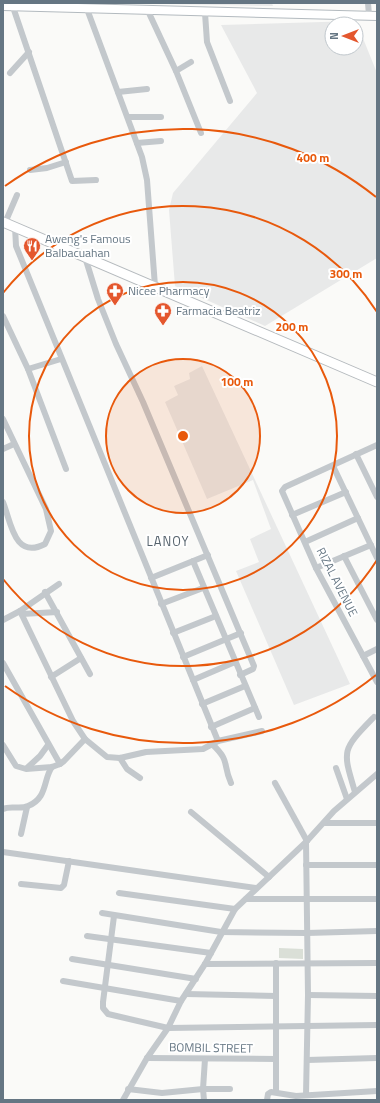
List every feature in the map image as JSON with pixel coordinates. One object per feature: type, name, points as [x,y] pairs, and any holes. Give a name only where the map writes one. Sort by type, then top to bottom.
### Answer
[{"type":"main road","points":[[4,222],[377,382]]},
{"type":"street","points":[[3,6],[148,11],[373,15],[368,3]]},
{"type":"street","points":[[13,7],[72,181],[96,180]]},
{"type":"street","points":[[87,9],[128,117],[147,180],[155,286]]},
{"type":"street","points":[[148,11],[176,71],[201,133]]},
{"type":"street","points":[[205,12],[207,42],[230,101]]},
{"type":"street","points":[[10,73],[29,52]]},
{"type":"street","points":[[176,71],[191,62]]},
{"type":"street","points":[[118,92],[147,89]]},
{"type":"street","points":[[128,117],[161,117]]},
{"type":"street","points":[[137,143],[160,141]]},
{"type":"street","points":[[30,170],[47,168],[66,162]]},
{"type":"street","points":[[4,222],[17,195]]},
{"type":"street","points":[[15,227],[15,242],[61,359],[193,680],[211,726],[215,743],[226,758],[227,772],[231,783]]},
{"type":"street","points":[[85,258],[98,299],[116,344],[208,555],[254,667],[240,675]]},
{"type":"street","points":[[3,316],[28,369],[66,469]]},
{"type":"street","points":[[28,369],[61,359]]},
{"type":"street","points":[[3,419],[46,509],[51,531],[46,544],[34,548],[21,545],[12,529],[3,502]]},
{"type":"street","points":[[3,449],[14,444]]},
{"type":"street","points":[[377,445],[333,466],[377,558]]},
{"type":"street","points":[[356,454],[377,497]]},
{"type":"street","name":"RIZAL AVENUE","points":[[333,466],[286,486],[282,491],[316,568],[377,682]]},
{"type":"street","points":[[292,515],[346,492]]},
{"type":"street","points":[[305,542],[358,518]]},
{"type":"street","points":[[316,568],[371,545]]},
{"type":"street","points":[[151,578],[208,555]]},
{"type":"street","points":[[344,556],[377,620]]},
{"type":"street","points":[[193,561],[203,588],[259,717]]},
{"type":"street","points":[[21,613],[45,592],[59,584]]},
{"type":"street","points":[[161,604],[203,588]]},
{"type":"street","points":[[45,592],[90,674]]},
{"type":"street","points":[[3,620],[21,613],[57,612]]},
{"type":"street","points":[[21,613],[73,721],[85,739],[107,757],[120,758],[146,752],[193,751],[215,743],[262,731]]},
{"type":"street","points":[[173,634],[216,616]]},
{"type":"street","points":[[183,657],[241,633]]},
{"type":"street","points":[[363,656],[377,649]]},
{"type":"street","points":[[51,677],[81,658]]},
{"type":"street","points":[[193,680],[235,662]]},
{"type":"street","points":[[3,663],[60,764]]},
{"type":"street","points":[[202,704],[245,686]]},
{"type":"street","points":[[211,726],[255,708]]},
{"type":"street","points":[[355,792],[346,762],[346,752],[350,744],[374,717]]},
{"type":"street","points":[[3,745],[16,766],[26,769],[60,764],[85,739]]},
{"type":"street","points":[[26,769],[40,756],[48,745]]},
{"type":"street","points":[[120,758],[127,769],[140,778]]},
{"type":"street","points":[[3,809],[27,807],[36,801],[44,791],[49,771],[52,766]]},
{"type":"street","points":[[336,768],[347,799]]},
{"type":"street","points":[[123,1100],[147,1058],[168,1028],[181,1001],[196,979],[235,909],[307,841],[347,799],[377,774]]},
{"type":"street","points":[[275,783],[307,841],[306,900],[308,1026],[306,1095]]},
{"type":"street","points":[[21,834],[27,807]]},
{"type":"street","points":[[191,812],[269,877]]},
{"type":"street","points":[[325,823],[377,823]]},
{"type":"street","points":[[3,852],[256,888]]},
{"type":"street","points":[[21,884],[61,888],[64,885],[69,861]]},
{"type":"street","points":[[306,865],[377,865]]},
{"type":"street","points":[[119,893],[235,909]]},
{"type":"street","points":[[246,899],[377,899]]},
{"type":"street","points":[[102,914],[221,932],[307,933],[377,931]]},
{"type":"street","points":[[114,916],[102,1002],[103,1008],[108,1014],[168,1028],[377,1025]]},
{"type":"street","points":[[87,936],[211,953]]},
{"type":"street","points":[[72,959],[196,979]]},
{"type":"street","points":[[276,963],[276,1092]]},
{"type":"street","points":[[204,964],[377,963]]},
{"type":"street","points":[[63,981],[181,1001]]},
{"type":"street","points":[[186,994],[276,996]]},
{"type":"street","points":[[308,995],[377,996]]},
{"type":"street","name":"BOMBIL STREET","points":[[147,1058],[276,1059]]},
{"type":"street","points":[[307,1060],[377,1058]]},
{"type":"street","points":[[204,1100],[203,1089],[205,1059]]},
{"type":"street","points":[[128,1089],[162,1093],[203,1089],[230,1089]]},
{"type":"street","points":[[267,1100],[269,1093],[276,1092],[296,1098],[306,1095],[326,1097],[354,1092],[377,1091]]},
{"type":"street","points":[[354,1092],[355,1100]]},
{"type":"shaded area","points":[[116,3],[272,3],[273,6]]},
{"type":"shaded area","points":[[324,22],[324,56],[364,56],[364,41],[377,73],[377,258],[265,326],[175,286],[169,210],[173,193],[257,93],[221,25]]},
{"type":"shaded area","points":[[202,366],[350,684],[294,705],[236,571],[259,562],[250,539],[271,529],[253,480],[207,499],[165,402],[178,395],[174,386],[190,379],[189,373]]},
{"type":"shaded area","points":[[279,948],[303,949],[303,959],[279,958]]},
{"type":"place","name":"Aweng's Famous Balbacuahan","points":[[32,261]]},
{"type":"place","name":"Nicee Pharmacy","points":[[115,306]]},
{"type":"place","name":"Farmacia Beatriz","points":[[163,326]]},
{"type":"district","name":"LANOY","points":[[168,541]]}]
